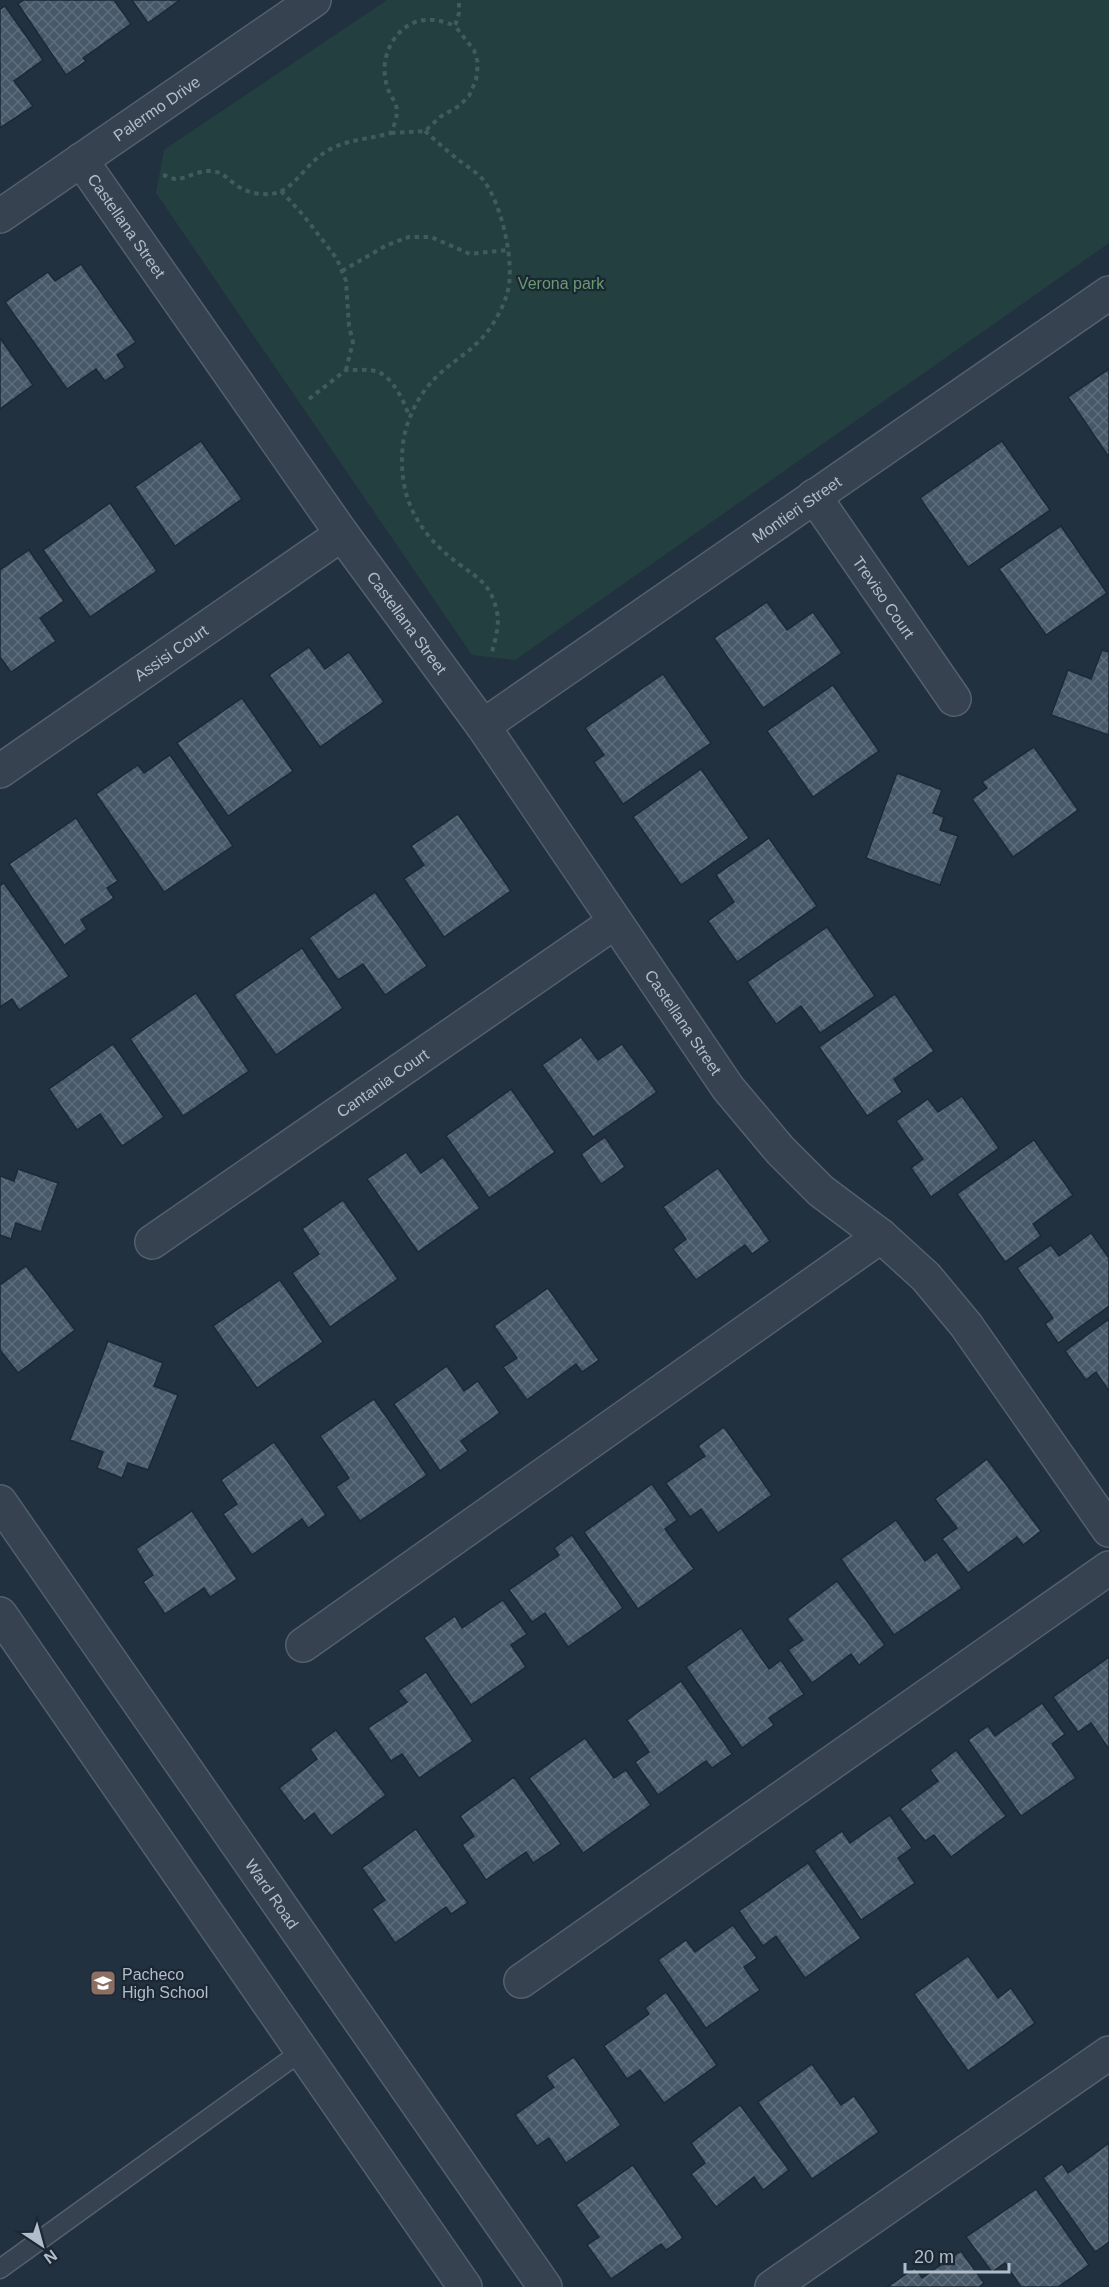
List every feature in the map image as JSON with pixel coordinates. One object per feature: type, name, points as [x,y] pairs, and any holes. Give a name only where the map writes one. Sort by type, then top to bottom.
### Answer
[{"type":"street","name":"Palermo Drive","points":[[0,216],[314,0]]},
{"type":"street","name":"Castellana Street","points":[[81,160],[342,534],[483,726],[728,1088],[780,1150],[821,1191],[881,1236],[926,1277],[966,1325],[1109,1530]]},
{"type":"street","name":"Montieri Street","points":[[483,726],[1109,293]]},
{"type":"street","name":"Treviso Court","points":[[814,496],[954,699]]},
{"type":"street","name":"Assisi Court","points":[[0,771],[342,534]]},
{"type":"street","name":"Cantania Court","points":[[152,1242],[615,922]]},
{"type":"street","points":[[303,1645],[881,1236]]},
{"type":"street","name":"Ward Road","points":[[0,1502],[545,2287]]},
{"type":"street","points":[[521,1981],[1109,1568]]},
{"type":"street","points":[[0,1614],[465,2287]]},
{"type":"street","points":[[772,2287],[1109,2053]]},
{"type":"lane","points":[[0,2269],[302,2051]]},
{"type":"path","points":[[455,26],[459,13],[459,0]]},
{"type":"path","points":[[163,175],[178,179],[197,171],[215,171],[251,193],[272,194],[286,190],[321,154],[341,144],[391,133],[425,131],[440,117],[459,106],[470,96],[476,80],[478,63],[474,50],[455,26],[430,19],[415,23],[399,31],[390,45],[384,76],[388,89],[397,103],[398,118],[391,133]]},
{"type":"path","points":[[425,131],[483,180],[494,199],[501,219],[510,271],[507,294],[495,319],[479,342],[444,369],[427,387],[409,416],[403,443],[402,478],[409,506],[422,529],[460,566],[480,578],[491,595],[498,614],[492,652]]},
{"type":"path","points":[[281,191],[331,250],[346,281],[349,326],[353,342],[346,370],[309,399]]},
{"type":"path","points":[[342,271],[387,245],[409,237],[431,237],[470,254],[507,250]]},
{"type":"path","points":[[346,370],[376,371],[387,378],[404,402],[409,416]]},
{"type":"green space","name":"Verona park","points":[[387,0],[1109,0],[1109,243],[515,660],[472,655],[156,193],[164,150]]},
{"type":"building","points":[[24,0],[114,0],[131,24],[83,58],[86,61],[66,75],[18,4]]},
{"type":"building","points":[[132,0],[180,0],[148,23]]},
{"type":"building","points":[[5,6],[43,60],[14,81],[33,106],[0,128],[0,9]]},
{"type":"building","points":[[81,264],[136,342],[117,355],[125,367],[105,381],[96,369],[67,389],[5,302],[48,272],[55,281]]},
{"type":"building","points":[[0,338],[33,385],[0,409]]},
{"type":"building","points":[[1109,369],[1109,457],[1068,397]]},
{"type":"building","points":[[201,441],[242,499],[175,546],[135,487]]},
{"type":"building","points":[[1002,441],[1050,510],[968,567],[920,498]]},
{"type":"building","points":[[110,503],[157,571],[90,617],[43,550]]},
{"type":"building","points":[[1061,526],[1107,593],[1046,635],[999,569]]},
{"type":"building","points":[[29,550],[64,601],[40,618],[56,641],[11,672],[0,657],[0,570]]},
{"type":"building","points":[[767,602],[787,630],[813,612],[842,653],[763,708],[714,638]]},
{"type":"building","points":[[309,647],[325,669],[349,652],[384,702],[320,747],[269,675]]},
{"type":"building","points":[[1102,650],[1109,652],[1109,735],[1051,715],[1068,670],[1091,679]]},
{"type":"building","points":[[663,674],[711,743],[623,804],[594,762],[604,755],[585,728]]},
{"type":"building","points":[[833,685],[879,751],[813,797],[767,731]]},
{"type":"building","points":[[242,698],[293,771],[228,816],[177,743]]},
{"type":"building","points":[[1034,747],[1078,810],[1013,857],[972,799],[987,788],[982,782]]},
{"type":"building","points":[[170,755],[233,846],[164,892],[96,794],[138,765],[144,773]]},
{"type":"building","points":[[701,769],[749,838],[681,885],[633,817]]},
{"type":"building","points":[[897,773],[942,790],[933,813],[944,817],[940,830],[958,836],[940,885],[866,858]]},
{"type":"building","points":[[458,814],[511,891],[444,937],[404,879],[424,865],[411,846]]},
{"type":"building","points":[[76,818],[118,881],[107,888],[114,898],[81,920],[87,929],[64,945],[9,864]]},
{"type":"building","points":[[769,838],[817,906],[737,962],[708,921],[734,902],[716,875]]},
{"type":"building","points":[[4,883],[69,976],[19,1010],[12,999],[0,1007],[0,886]]},
{"type":"building","points":[[375,892],[427,966],[385,995],[363,964],[338,980],[309,938]]},
{"type":"building","points":[[827,927],[875,996],[820,1033],[801,1006],[776,1024],[747,982]]},
{"type":"building","points":[[302,948],[343,1008],[276,1055],[234,995]]},
{"type":"building","points":[[196,993],[249,1071],[183,1116],[130,1039]]},
{"type":"building","points":[[895,994],[934,1051],[894,1079],[902,1092],[867,1116],[819,1047]]},
{"type":"building","points":[[581,1037],[598,1060],[622,1044],[657,1092],[593,1137],[542,1065]]},
{"type":"building","points":[[113,1044],[164,1117],[122,1146],[100,1114],[77,1130],[49,1089]]},
{"type":"building","points":[[511,1089],[555,1152],[489,1198],[446,1136]]},
{"type":"building","points":[[962,1096],[999,1148],[931,1197],[911,1168],[923,1159],[896,1121],[928,1099],[938,1112]]},
{"type":"building","points":[[605,1137],[625,1167],[601,1184],[581,1154]]},
{"type":"building","points":[[1034,1140],[1073,1195],[1033,1224],[1041,1236],[1005,1262],[957,1194]]},
{"type":"building","points":[[406,1152],[421,1173],[443,1157],[480,1208],[418,1252],[367,1179]]},
{"type":"building","points":[[718,1168],[770,1241],[752,1254],[745,1245],[696,1280],[673,1249],[686,1239],[663,1207]]},
{"type":"building","points":[[18,1169],[58,1183],[41,1232],[16,1223],[11,1239],[0,1235],[0,1176],[14,1181]]},
{"type":"building","points":[[343,1200],[398,1279],[330,1327],[292,1273],[319,1254],[302,1229]]},
{"type":"building","points":[[1091,1233],[1109,1258],[1109,1306],[1058,1343],[1045,1324],[1053,1318],[1017,1268],[1051,1245],[1059,1256]]},
{"type":"building","points":[[26,1266],[75,1330],[18,1373],[0,1350],[0,1285]]},
{"type":"building","points":[[280,1280],[323,1342],[257,1388],[213,1326]]},
{"type":"building","points":[[548,1288],[599,1360],[582,1372],[576,1364],[527,1400],[503,1367],[517,1358],[494,1326]]},
{"type":"building","points":[[1109,1319],[1109,1391],[1096,1372],[1086,1380],[1065,1351]]},
{"type":"building","points":[[108,1341],[163,1363],[154,1386],[178,1395],[148,1470],[128,1463],[122,1478],[97,1468],[103,1452],[70,1440]]},
{"type":"building","points":[[447,1366],[464,1391],[478,1381],[500,1413],[461,1441],[468,1451],[440,1471],[394,1404]]},
{"type":"building","points":[[374,1399],[427,1475],[360,1521],[336,1487],[349,1478],[320,1436]]},
{"type":"building","points":[[724,1427],[772,1495],[718,1533],[701,1509],[690,1517],[666,1483],[705,1456],[698,1446]]},
{"type":"building","points":[[274,1442],[326,1515],[308,1528],[302,1519],[252,1555],[223,1514],[237,1504],[221,1480]]},
{"type":"building","points":[[987,1459],[1041,1531],[1023,1545],[1017,1537],[968,1573],[942,1539],[957,1528],[935,1499]]},
{"type":"building","points":[[652,1484],[677,1520],[665,1529],[694,1569],[638,1609],[584,1532]]},
{"type":"building","points":[[192,1511],[237,1579],[210,1597],[204,1588],[165,1614],[143,1582],[153,1575],[136,1549]]},
{"type":"building","points":[[896,1520],[925,1561],[937,1552],[962,1588],[894,1635],[841,1559]]},
{"type":"building","points":[[572,1535],[623,1608],[568,1647],[545,1613],[532,1622],[509,1590],[559,1555],[554,1548]]},
{"type":"building","points":[[837,1581],[885,1645],[859,1665],[851,1654],[812,1683],[788,1650],[803,1640],[787,1619]]},
{"type":"building","points":[[503,1600],[527,1634],[511,1645],[526,1667],[471,1705],[424,1638],[455,1616],[462,1628]]},
{"type":"building","points":[[741,1628],[769,1669],[781,1660],[804,1694],[769,1718],[774,1725],[742,1748],[686,1667]]},
{"type":"building","points":[[1109,1657],[1109,1749],[1091,1723],[1078,1732],[1053,1697]]},
{"type":"building","points":[[426,1672],[473,1741],[419,1778],[402,1754],[391,1761],[368,1728],[407,1702],[398,1691]]},
{"type":"building","points":[[681,1681],[732,1754],[712,1768],[706,1761],[658,1795],[635,1762],[649,1752],[627,1720]]},
{"type":"building","points":[[1042,1703],[1065,1734],[1052,1744],[1076,1778],[1021,1816],[968,1740],[988,1726],[995,1736]]},
{"type":"building","points":[[336,1730],[386,1795],[331,1836],[314,1813],[304,1821],[279,1788],[317,1759],[310,1749]]},
{"type":"building","points":[[585,1738],[614,1778],[626,1770],[651,1805],[583,1853],[529,1778]]},
{"type":"building","points":[[956,1750],[1006,1816],[951,1857],[934,1835],[925,1841],[900,1809],[938,1781],[930,1770]]},
{"type":"building","points":[[514,1777],[561,1844],[533,1863],[526,1852],[486,1880],[462,1845],[474,1836],[460,1816]]},
{"type":"building","points":[[890,1815],[912,1848],[898,1858],[915,1883],[861,1920],[814,1851],[842,1831],[850,1843]]},
{"type":"building","points":[[416,1829],[468,1903],[451,1914],[446,1907],[395,1943],[372,1909],[385,1900],[362,1868]]},
{"type":"building","points":[[808,1863],[861,1938],[805,1978],[776,1936],[763,1946],[739,1911]]},
{"type":"building","points":[[733,1925],[757,1958],[744,1967],[760,1990],[706,2028],[658,1960],[686,1940],[695,1952]]},
{"type":"building","points":[[968,1956],[998,1998],[1011,1988],[1035,2023],[968,2071],[914,1994]]},
{"type":"building","points":[[666,1992],[717,2065],[664,2103],[640,2070],[627,2079],[604,2046],[649,2014],[645,2008]]},
{"type":"building","points":[[574,2057],[621,2125],[566,2163],[549,2138],[537,2146],[515,2115],[554,2087],[546,2076]]},
{"type":"building","points":[[812,2064],[841,2105],[854,2096],[879,2132],[812,2179],[758,2102]]},
{"type":"building","points":[[740,2105],[789,2170],[763,2190],[754,2177],[716,2207],[691,2174],[705,2163],[691,2143]]},
{"type":"building","points":[[1109,2143],[1109,2242],[1095,2252],[1043,2178],[1062,2164],[1068,2173]]},
{"type":"building","points":[[633,2165],[683,2238],[666,2250],[661,2244],[611,2279],[587,2245],[599,2237],[576,2205]]},
{"type":"building","points":[[1036,2189],[1089,2265],[1058,2287],[1021,2287],[1005,2263],[992,2272],[966,2237]]},
{"type":"building","points":[[961,2251],[984,2283],[979,2287],[887,2287],[915,2268],[922,2278]]},
{"type":"place","name":"Pacheco High School","points":[[103,1983]]}]
